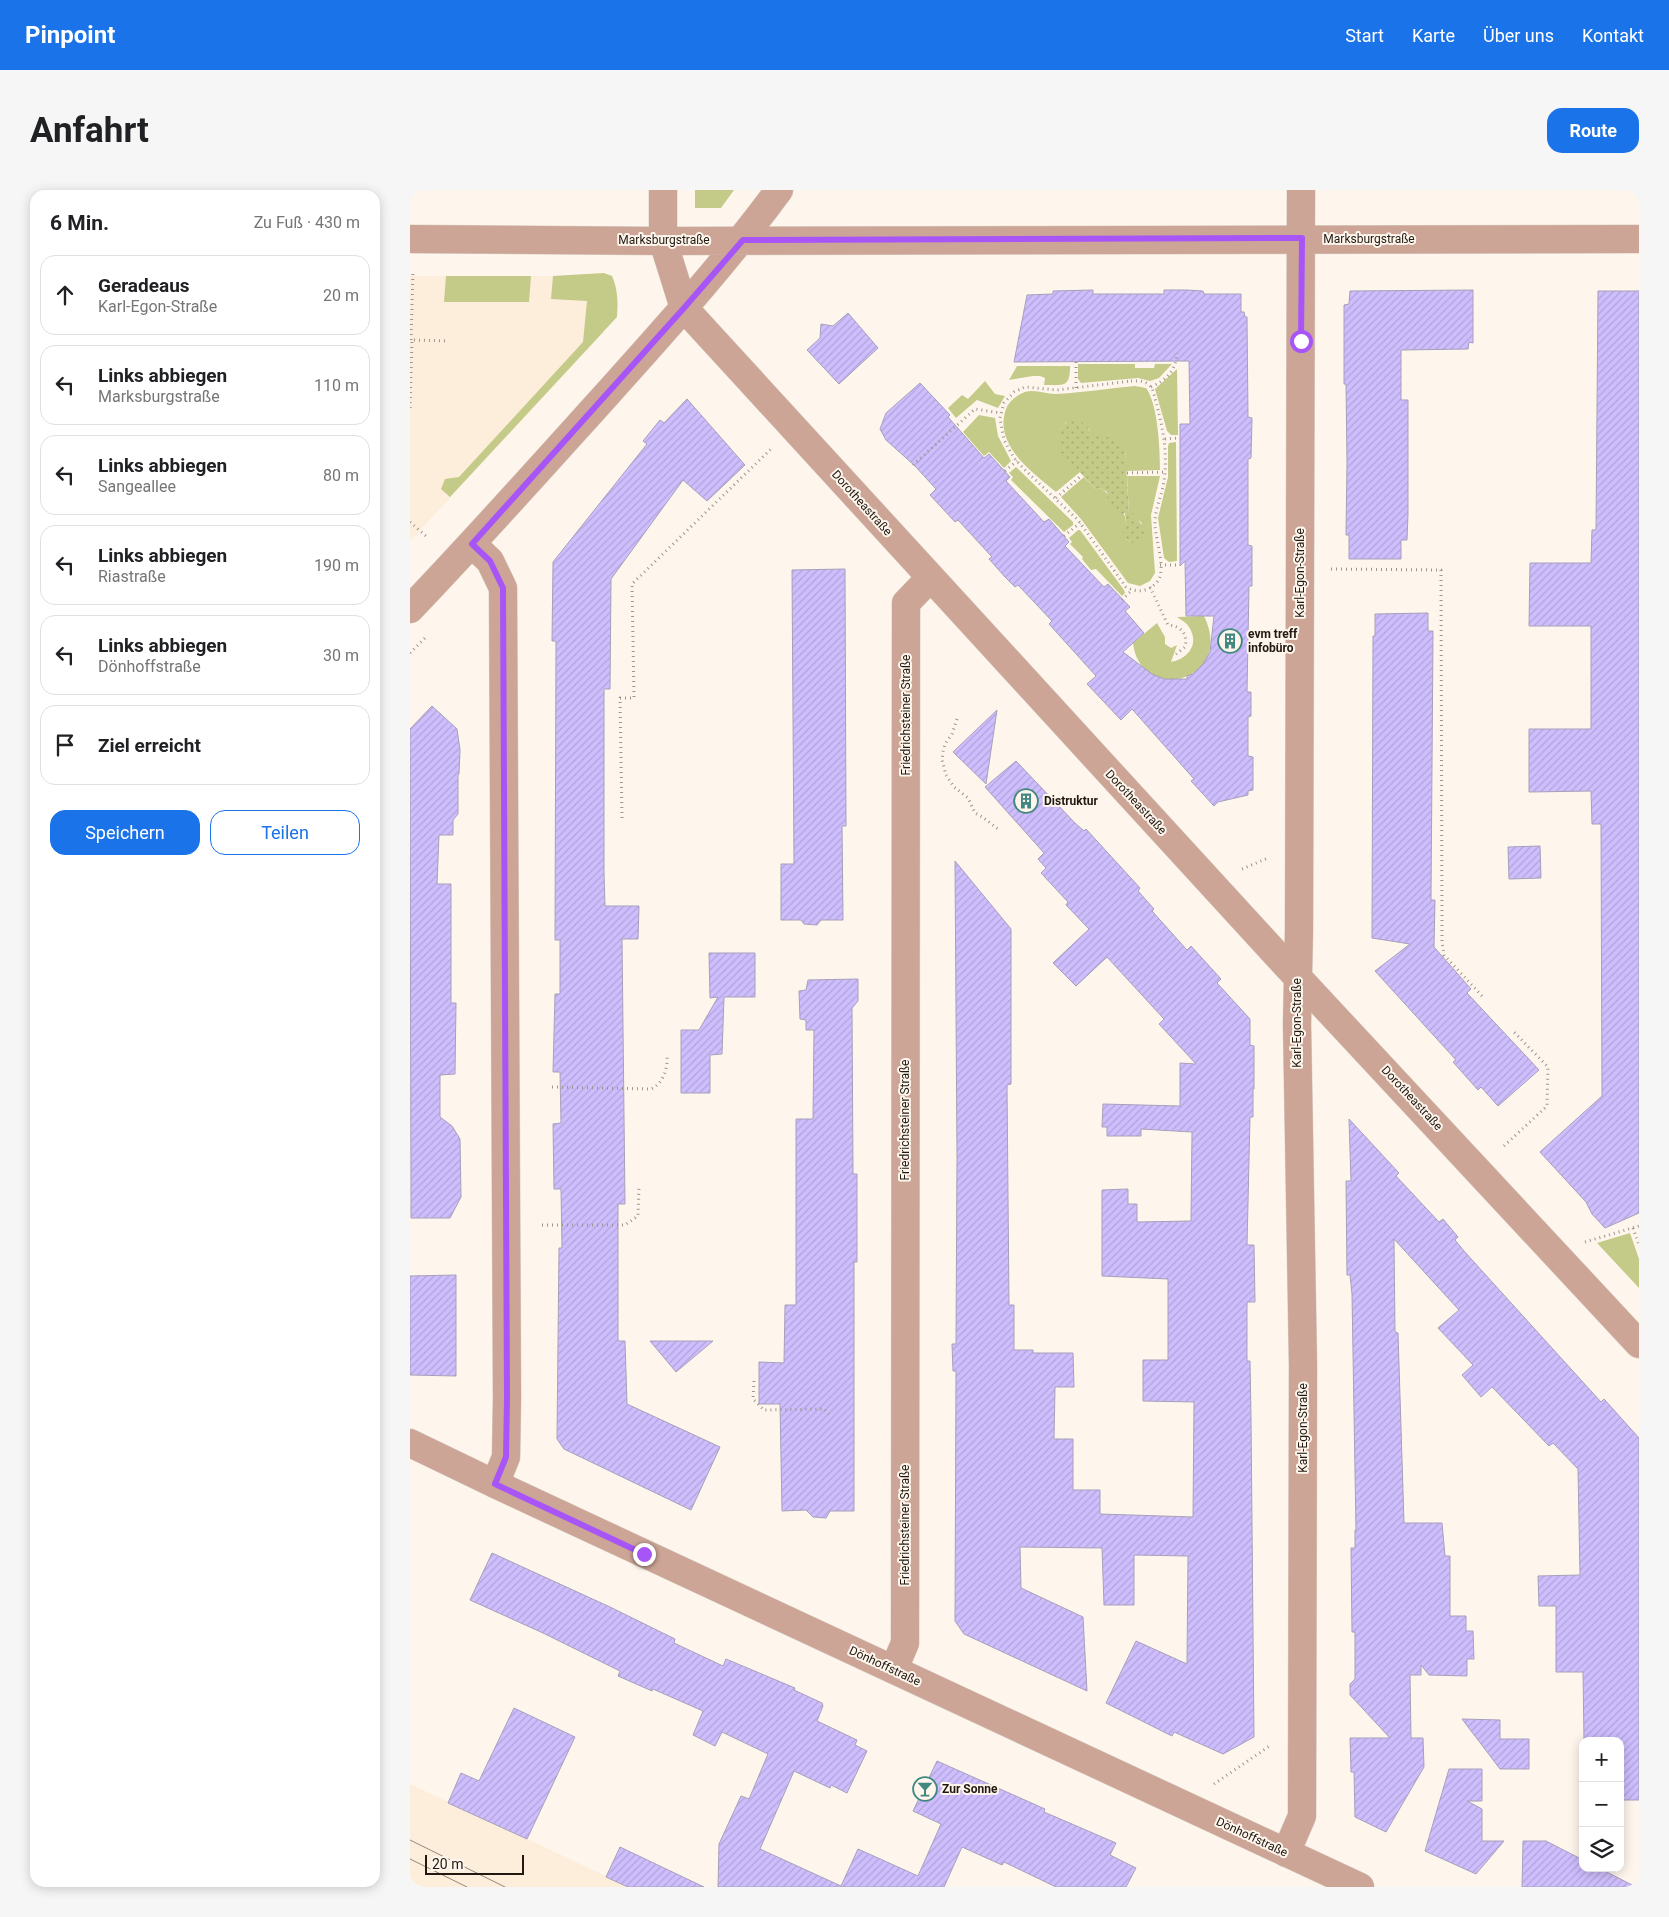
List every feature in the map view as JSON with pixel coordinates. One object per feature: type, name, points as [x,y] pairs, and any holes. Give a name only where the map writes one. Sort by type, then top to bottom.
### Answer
[{"type":"street","name":"Dorotheastraße","points":[[663,190],[664,240],[684,308],[930,578],[1639,1344]]},
{"type":"street","points":[[410,609],[472,544],[684,308],[743,240],[779,190]]},
{"type":"street","name":"Karl-Egon-Straße","points":[[1286,1853],[1302,1816],[1303,1365],[1297,976],[1301,190]]},
{"type":"street","name":"Marksburgstraße","points":[[410,239],[1639,239]]},
{"type":"street","points":[[472,544],[490,561],[503,588],[507,1398],[506,1457],[495,1484]]},
{"type":"street","name":"Friedrichsteiner Straße","points":[[894,1670],[905,1643],[906,604],[930,578]]},
{"type":"street","name":"Dönhoffstraße","points":[[410,1443],[1360,1887]]},
{"type":"path","points":[[410,408],[413,269]]},
{"type":"path","points":[[411,340],[449,341]]},
{"type":"path","points":[[1151,387],[1164,380],[1175,368],[1177,353]]},
{"type":"path","points":[[1076,362],[1076,388]]},
{"type":"path","points":[[1131,381],[1144,382],[1151,387],[1165,438],[1164,472],[1155,526],[1160,565],[1159,578],[1150,587],[1138,592],[1123,583],[1080,523],[1017,461],[1004,440],[1001,429],[1001,413],[1004,402],[1020,389],[1033,387],[1057,390],[1131,381]]},
{"type":"path","points":[[913,465],[975,409],[1001,413]]},
{"type":"path","points":[[1165,438],[1180,438]]},
{"type":"path","points":[[1005,471],[1017,461]]},
{"type":"path","points":[[622,818],[620,698],[634,698],[632,584],[749,470]]},
{"type":"path","points":[[1127,473],[1164,472]]},
{"type":"path","points":[[1056,498],[1082,475]]},
{"type":"path","points":[[410,522],[427,537]]},
{"type":"path","points":[[1064,536],[1080,523]]},
{"type":"path","points":[[1160,565],[1180,565]]},
{"type":"path","points":[[1330,568],[1441,570],[1442,942],[1444,955],[1483,996]]},
{"type":"path","points":[[1150,587],[1168,625],[1178,627],[1185,634],[1184,647],[1175,655]]},
{"type":"path","points":[[1122,600],[1132,590]]},
{"type":"path","points":[[957,719],[952,734],[942,752],[946,775],[954,787],[968,798],[975,813],[999,830]]},
{"type":"path","points":[[1242,869],[1275,854]]},
{"type":"path","points":[[1504,1146],[1547,1106],[1548,1067],[1513,1031]]},
{"type":"path","points":[[552,1087],[651,1089],[657,1086],[667,1068],[667,1056]]},
{"type":"path","points":[[542,1225],[625,1225],[638,1216],[639,1188]]},
{"type":"path","points":[[1582,1243],[1639,1226]]},
{"type":"path","points":[[1633,1228],[1639,1245]]},
{"type":"path","points":[[754,1381],[753,1399],[764,1410],[824,1409],[829,1414]]},
{"type":"path","points":[[1213,1785],[1278,1741]]},
{"type":"shaded area","points":[[604,273],[604,332],[410,541],[410,276],[553,276]]},
{"type":"shaded area","points":[[410,1784],[629,1887],[410,1887]]},
{"type":"green space","points":[[695,190],[734,190],[721,208],[695,208]]},
{"type":"green space","points":[[604,273],[612,276],[614,281],[617,296],[617,317],[450,497],[441,489],[445,479],[459,477],[583,342],[587,301],[551,299],[553,276]]},
{"type":"green space","points":[[446,276],[531,276],[529,302],[444,302]]},
{"type":"green space","points":[[1078,364],[1135,364],[1135,368],[1154,368],[1155,364],[1172,364],[1159,378],[1150,381],[1138,378],[1081,383],[1078,379]]},
{"type":"green space","points":[[1017,366],[1070,366],[1070,373],[1067,382],[1061,385],[1044,385],[1045,378],[1040,376],[1009,380]]},
{"type":"green space","points":[[1177,369],[1178,435],[1171,435],[1167,431],[1155,389]]},
{"type":"green space","points":[[985,381],[995,394],[1005,396],[998,408],[977,400],[956,418],[948,408],[962,395],[968,399]]},
{"type":"green space","points":[[1135,386],[1146,388],[1153,405],[1158,428],[1160,470],[1126,471],[1125,446],[1090,434],[1089,429],[1066,422],[1060,430],[1064,448],[1061,452],[1080,472],[1056,492],[1027,467],[1010,446],[1003,422],[1006,409],[1009,403],[1025,392],[1033,391],[1052,394]]},
{"type":"green space","points":[[979,415],[995,418],[998,436],[1011,461],[1004,468],[989,452],[984,456],[963,432]]},
{"type":"green space","points":[[1071,420],[1078,420],[1084,423],[1091,434],[1098,432],[1125,446],[1129,513],[1134,513],[1135,520],[1138,520],[1144,528],[1142,540],[1139,542],[1131,543],[1125,538],[1123,531],[1126,522],[1125,513],[1121,514],[1108,502],[1107,492],[1100,488],[1096,489],[1060,452],[1064,448],[1059,436],[1061,428]]},
{"type":"green space","points":[[1176,442],[1177,561],[1169,562],[1164,558],[1158,518],[1168,477],[1168,446],[1169,443]]},
{"type":"green space","points":[[1016,467],[1073,522],[1073,525],[1064,532],[1011,480],[1013,477],[1009,473]]},
{"type":"green space","points":[[1127,476],[1160,476],[1151,515],[1155,573],[1150,581],[1140,586],[1128,583],[1081,519],[1061,497],[1084,477],[1096,489],[1100,488],[1105,491],[1123,512],[1126,520],[1125,538],[1131,543],[1142,523],[1135,520],[1129,514]]},
{"type":"green space","points":[[1080,530],[1124,590],[1125,593],[1122,596],[1096,569],[1091,570],[1082,559],[1083,557],[1070,544],[1072,542],[1069,538]]},
{"type":"green space","points":[[1204,616],[1210,639],[1207,657],[1197,670],[1183,678],[1167,679],[1152,674],[1139,662],[1133,643],[1157,623],[1165,637],[1165,644],[1171,648],[1177,645],[1171,662],[1183,658],[1193,645],[1193,639],[1189,627],[1177,617]]},
{"type":"green space","points":[[1630,1233],[1639,1259],[1639,1288],[1597,1243]]},
{"type":"building","points":[[1093,290],[1093,294],[1164,294],[1164,290],[1187,290],[1203,291],[1204,294],[1241,294],[1241,312],[1244,312],[1245,317],[1247,317],[1248,417],[1252,418],[1251,458],[1248,459],[1248,545],[1252,546],[1252,586],[1249,586],[1247,692],[1251,692],[1251,716],[1248,717],[1248,756],[1253,757],[1253,790],[1248,791],[1248,795],[1218,802],[1214,806],[1191,781],[1194,779],[1132,709],[1121,720],[1087,684],[1096,676],[1049,624],[1052,621],[1018,585],[1015,587],[1005,577],[989,559],[992,557],[958,520],[955,522],[930,495],[936,489],[915,466],[886,440],[880,429],[886,413],[920,383],[950,415],[948,417],[984,458],[989,454],[1010,477],[1006,481],[1044,522],[1049,519],[1069,542],[1065,546],[1104,587],[1108,584],[1130,607],[1125,611],[1144,633],[1123,652],[1152,674],[1164,679],[1187,679],[1187,676],[1193,674],[1203,664],[1210,652],[1214,616],[1186,616],[1185,561],[1180,566],[1180,424],[1190,424],[1189,361],[1014,362],[1027,295],[1053,294],[1053,291]]},
{"type":"building","points":[[1473,290],[1473,343],[1469,342],[1468,349],[1401,350],[1401,400],[1408,400],[1408,514],[1407,540],[1401,540],[1401,559],[1349,559],[1349,535],[1346,535],[1347,463],[1344,305],[1349,304],[1350,291]]},
{"type":"building","points":[[1598,291],[1639,291],[1639,1213],[1605,1228],[1592,1214],[1586,1202],[1540,1152],[1602,1096],[1601,824],[1592,824],[1591,791],[1529,792],[1529,729],[1591,729],[1591,626],[1529,626],[1530,563],[1591,563],[1592,530],[1596,530]]},
{"type":"building","points":[[848,313],[878,348],[839,384],[807,350],[820,338],[821,324],[833,326]]},
{"type":"building","points":[[687,399],[745,465],[707,501],[683,480],[611,579],[610,689],[604,689],[604,873],[605,906],[639,906],[638,939],[622,939],[625,1204],[618,1204],[618,1341],[625,1341],[627,1404],[720,1447],[691,1510],[564,1449],[557,1439],[559,1248],[562,1248],[561,1189],[554,1189],[553,1124],[561,1123],[560,1072],[553,1072],[555,994],[560,994],[560,940],[555,940],[556,641],[552,641],[553,562],[647,444],[643,441],[660,420],[664,423]]},
{"type":"building","points":[[845,569],[846,826],[842,826],[843,920],[821,920],[817,925],[804,924],[801,920],[781,920],[781,864],[794,864],[792,570]]},
{"type":"building","points":[[1428,613],[1428,631],[1433,631],[1431,900],[1435,900],[1434,947],[1471,989],[1467,993],[1539,1070],[1498,1106],[1481,1087],[1478,1090],[1453,1062],[1456,1060],[1375,971],[1410,944],[1372,938],[1373,636],[1375,636],[1375,614]]},
{"type":"building","points":[[432,706],[457,729],[460,750],[458,814],[453,820],[453,835],[439,835],[437,884],[451,884],[451,1003],[456,1003],[455,1074],[440,1075],[440,1117],[452,1126],[460,1139],[461,1197],[450,1218],[411,1218],[410,729]]},
{"type":"building","points":[[997,710],[986,784],[953,752]]},
{"type":"building","points":[[1016,761],[1075,823],[1084,831],[1086,829],[1140,888],[1138,891],[1154,909],[1152,911],[1187,950],[1191,946],[1221,979],[1217,983],[1250,1019],[1250,1045],[1254,1046],[1254,1089],[1253,1117],[1250,1117],[1247,1245],[1254,1245],[1255,1302],[1247,1302],[1247,1361],[1250,1361],[1254,1737],[1223,1754],[1174,1732],[1172,1736],[1106,1703],[1136,1641],[1187,1664],[1188,1556],[1134,1555],[1134,1605],[1104,1605],[1102,1548],[1020,1547],[1021,1588],[1083,1617],[1087,1691],[964,1634],[955,1621],[956,1371],[953,1371],[952,1344],[956,1344],[955,861],[1011,929],[1011,1084],[1007,1085],[1009,1305],[1014,1305],[1014,1350],[1033,1350],[1033,1353],[1073,1353],[1074,1387],[1055,1387],[1054,1439],[1073,1439],[1073,1490],[1100,1490],[1100,1514],[1193,1517],[1194,1402],[1143,1401],[1143,1360],[1168,1360],[1168,1279],[1102,1276],[1102,1190],[1128,1189],[1128,1204],[1137,1204],[1137,1222],[1191,1221],[1192,1132],[1141,1129],[1141,1136],[1107,1136],[1107,1127],[1102,1127],[1103,1104],[1180,1106],[1180,1063],[1196,1064],[1159,1024],[1164,1019],[1107,957],[1076,986],[1053,963],[1089,929],[1066,905],[1068,902],[1041,873],[1046,868],[1038,859],[1044,853],[985,787]]},
{"type":"building","points":[[1540,846],[1541,878],[1509,879],[1508,847]]},
{"type":"building","points":[[709,953],[755,953],[755,997],[724,997],[722,1054],[710,1055],[710,1093],[681,1093],[681,1030],[699,1030],[718,997],[710,998]]},
{"type":"building","points":[[858,979],[858,1001],[852,1008],[853,1174],[857,1174],[857,1262],[854,1262],[854,1511],[830,1511],[826,1518],[813,1517],[806,1510],[782,1511],[780,1404],[759,1404],[759,1362],[784,1363],[785,1305],[796,1305],[796,1119],[813,1119],[814,1030],[806,1030],[806,1020],[800,1019],[799,991],[806,990],[808,980]]},
{"type":"building","points":[[1349,1119],[1399,1173],[1396,1176],[1439,1222],[1443,1219],[1458,1237],[1455,1240],[1464,1251],[1601,1402],[1604,1399],[1639,1438],[1639,1800],[1624,1800],[1624,1737],[1584,1737],[1583,1672],[1556,1672],[1556,1606],[1539,1606],[1538,1576],[1580,1575],[1578,1469],[1553,1443],[1549,1446],[1492,1387],[1481,1397],[1462,1375],[1473,1365],[1438,1328],[1459,1310],[1394,1239],[1395,1332],[1398,1333],[1404,1523],[1442,1523],[1445,1556],[1450,1556],[1450,1616],[1466,1616],[1466,1631],[1473,1631],[1474,1659],[1467,1659],[1467,1676],[1429,1675],[1421,1665],[1421,1675],[1410,1675],[1411,1738],[1423,1738],[1424,1767],[1386,1832],[1355,1817],[1354,1772],[1351,1772],[1350,1738],[1390,1738],[1350,1695],[1350,1684],[1355,1679],[1355,1632],[1352,1632],[1351,1548],[1355,1548],[1356,1530],[1352,1294],[1350,1275],[1347,1275],[1346,1181],[1351,1181]]},
{"type":"building","points":[[456,1275],[456,1376],[410,1375],[410,1276]]},
{"type":"building","points":[[650,1341],[713,1341],[676,1372]]},
{"type":"building","points":[[492,1553],[610,1607],[675,1639],[674,1643],[723,1666],[726,1659],[795,1688],[794,1690],[822,1703],[823,1706],[817,1721],[857,1740],[855,1745],[867,1751],[847,1793],[831,1785],[830,1788],[794,1771],[760,1849],[841,1886],[858,1849],[918,1876],[941,1824],[913,1811],[937,1761],[1045,1809],[1044,1812],[1116,1843],[1110,1855],[1136,1868],[1126,1887],[1056,1887],[1004,1862],[1002,1865],[962,1847],[944,1887],[718,1887],[719,1844],[741,1796],[749,1799],[768,1754],[722,1732],[715,1746],[693,1735],[703,1711],[618,1676],[620,1671],[470,1600]]},
{"type":"building","points":[[514,1708],[575,1737],[527,1839],[448,1803],[461,1773],[479,1781]]},
{"type":"building","points":[[1462,1719],[1500,1720],[1500,1739],[1529,1739],[1529,1769],[1500,1769]]},
{"type":"building","points":[[1449,1769],[1482,1769],[1482,1801],[1467,1801],[1482,1809],[1482,1841],[1504,1841],[1476,1874],[1425,1851]]},
{"type":"building","points":[[1523,1841],[1546,1841],[1579,1858],[1579,1872],[1607,1872],[1636,1887],[1522,1887]]},
{"type":"building","points":[[620,1847],[704,1887],[628,1887],[606,1877]]},
{"type":"tram line","points":[[410,1840],[505,1887]]},
{"type":"tram line","points":[[410,1859],[467,1887]]},
{"type":"place","name":"evm treff infobüro","points":[[1230,641]]},
{"type":"place","name":"Distruktur","points":[[1026,801]]},
{"type":"place","name":"Zur Sonne","points":[[925,1789]]},
{"type":"route","points":[[644,1554],[495,1484],[506,1457],[507,1398],[503,588],[490,561],[472,544],[743,240],[1302,238],[1301,341]]}]
